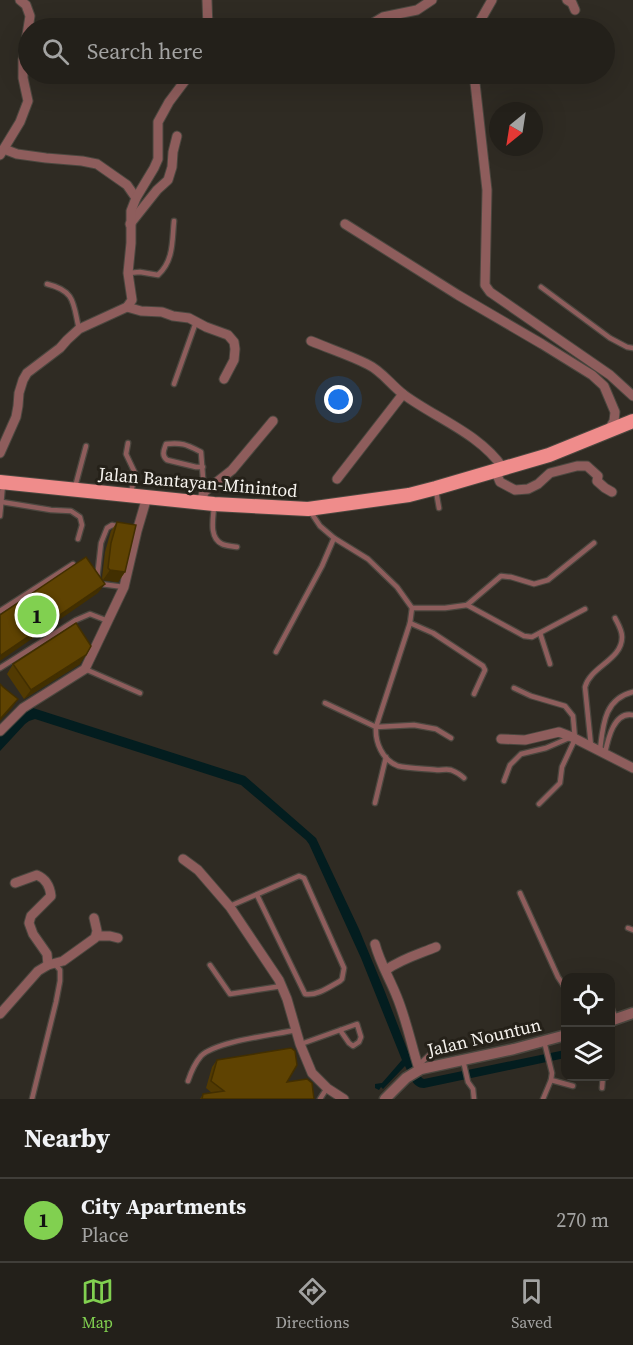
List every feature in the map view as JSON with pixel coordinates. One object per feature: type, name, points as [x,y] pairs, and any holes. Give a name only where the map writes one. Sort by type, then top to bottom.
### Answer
[{"type":"main road","name":"Jalan Bantayan-Minintod","points":[[1,482],[147,497],[309,509],[409,495],[436,488],[549,455],[633,421]]},
{"type":"street","points":[[20,0],[26,5],[30,18]]},
{"type":"street","points":[[207,0],[208,18]]},
{"type":"street","points":[[381,18],[417,10],[432,0]]},
{"type":"street","points":[[482,18],[492,0]]},
{"type":"street","points":[[567,0],[572,3],[575,10]]},
{"type":"street","points":[[24,84],[28,101],[20,122],[2,152],[97,164],[127,185],[136,198]]},
{"type":"street","points":[[0,453],[16,417],[19,393],[27,373],[79,329],[127,307],[132,300],[128,273],[131,211],[158,159],[158,122],[182,84]]},
{"type":"street","points":[[475,84],[487,190],[485,285],[490,292],[610,375],[633,396]]},
{"type":"street","points":[[130,224],[168,180],[177,136]]},
{"type":"street","points":[[345,224],[592,375],[604,386],[615,412],[614,421],[607,433]]},
{"type":"street","points":[[127,307],[189,318],[228,335],[234,342],[235,349],[230,371],[224,379]]},
{"type":"street","points":[[311,341],[367,363],[378,370],[403,394],[485,448],[497,459],[500,482],[515,489],[528,489],[550,474],[577,466],[587,466],[598,476],[597,481],[612,492]]},
{"type":"street","points":[[337,479],[403,394]]},
{"type":"street","points":[[206,500],[273,420]]},
{"type":"street","points":[[0,731],[19,705],[85,669],[124,587],[147,497]]},
{"type":"street","points":[[501,739],[525,740],[559,732],[599,749],[633,768]]},
{"type":"street","points":[[183,859],[198,870],[230,907],[279,980],[312,1073],[327,1088],[344,1099]]},
{"type":"street","points":[[15,883],[37,875],[44,878],[50,890],[51,896],[31,916],[28,923],[52,965]]},
{"type":"street","points":[[94,918],[97,936]]},
{"type":"street","points":[[0,1014],[38,972],[63,961],[97,936],[118,938]]},
{"type":"street","points":[[375,944],[397,997],[420,1068]]},
{"type":"street","points":[[386,970],[396,963],[436,947]]},
{"type":"street","points":[[615,1019],[633,1013]]},
{"type":"street","name":"Jalan Nountun","points":[[385,1099],[420,1068],[464,1064],[561,1036]]},
{"type":"lane","points":[[128,273],[158,275],[163,270],[170,258],[174,221]]},
{"type":"lane","points":[[47,284],[59,287],[71,296],[79,329]]},
{"type":"lane","points":[[541,287],[610,338],[633,348]]},
{"type":"lane","points":[[174,384],[196,322]]},
{"type":"lane","points":[[203,467],[167,460],[163,452],[166,444],[178,442],[201,452],[212,530],[221,544],[237,547]]},
{"type":"lane","points":[[128,443],[126,454],[135,473],[130,495]]},
{"type":"lane","points":[[74,489],[86,446]]},
{"type":"lane","points":[[0,516],[1,482]]},
{"type":"lane","points":[[436,488],[439,508]]},
{"type":"lane","points":[[2,502],[71,511],[80,517],[82,525],[78,539]]},
{"type":"lane","points":[[309,509],[320,526],[333,538],[368,559],[397,587],[412,608],[410,623],[376,727],[379,747],[386,757],[398,766],[449,769],[464,778]]},
{"type":"lane","points":[[124,587],[102,584],[97,579],[101,543],[107,528],[112,525],[137,531]]},
{"type":"lane","points":[[276,652],[322,566],[333,538]]},
{"type":"lane","points":[[412,608],[445,609],[467,605],[501,576],[534,584],[548,580],[594,543]]},
{"type":"lane","points":[[0,611],[73,564]]},
{"type":"lane","points":[[467,605],[524,636],[532,637],[585,609]]},
{"type":"lane","points":[[0,668],[76,620],[90,614],[108,621]]},
{"type":"lane","points":[[599,749],[585,687],[592,673],[614,656],[618,648],[622,638],[615,618]]},
{"type":"lane","points":[[410,623],[433,633],[483,666],[485,670],[474,694]]},
{"type":"lane","points":[[540,633],[550,664]]},
{"type":"lane","points":[[85,669],[140,693]]},
{"type":"lane","points":[[514,688],[531,696],[566,705],[573,716],[574,738],[562,767],[560,783],[539,804]]},
{"type":"lane","points":[[599,749],[607,712],[616,699],[633,692]]},
{"type":"lane","points":[[325,704],[376,727],[414,725],[436,729],[451,738]]},
{"type":"lane","points":[[599,749],[623,716],[633,715]]},
{"type":"lane","points":[[504,781],[510,765],[521,754],[574,738]]},
{"type":"lane","points":[[375,803],[386,757]]},
{"type":"lane","points":[[230,907],[299,876],[304,878],[344,968],[340,981],[314,994],[305,994],[257,895]]},
{"type":"lane","points":[[520,893],[561,981]]},
{"type":"lane","points":[[210,964],[230,994],[282,986]]},
{"type":"lane","points":[[32,1099],[60,981],[60,970],[52,965]]},
{"type":"lane","points":[[300,1044],[357,1024],[361,1037],[359,1042],[353,1046],[340,1030]]},
{"type":"lane","points":[[188,1081],[192,1069],[202,1055],[219,1045],[296,1030]]},
{"type":"lane","points":[[543,1099],[552,1074],[544,1041]]},
{"type":"lane","points":[[420,1068],[433,1051],[452,1043]]},
{"type":"lane","points":[[464,1064],[474,1099]]},
{"type":"lane","points":[[551,1080],[573,1086]]},
{"type":"lane","points":[[602,1088],[603,1081]]},
{"type":"lane","points":[[320,1099],[327,1088]]},
{"type":"water","points":[[33,708],[245,776],[316,838],[359,929],[412,1062],[422,1078],[561,1051],[561,1059],[424,1088],[414,1083],[405,1066],[383,1089],[375,1088],[375,1084],[382,1083],[402,1060],[361,958],[306,840],[241,785],[35,719],[25,724],[0,751],[0,736]]},
{"type":"building","points":[[117,522],[136,525],[125,572],[108,568],[111,543]]},
{"type":"building","points":[[86,557],[105,584],[1,655],[0,615]]},
{"type":"building","points":[[76,623],[91,646],[86,655],[31,690],[13,664]]},
{"type":"building","points":[[0,684],[18,699],[0,719]]},
{"type":"building","points":[[291,1048],[295,1051],[297,1065],[287,1082],[307,1079],[312,1083],[314,1099],[202,1099],[203,1094],[224,1091],[211,1081],[217,1060]]},
{"type":"place","name":"City Apartments","points":[[37,615]]}]
